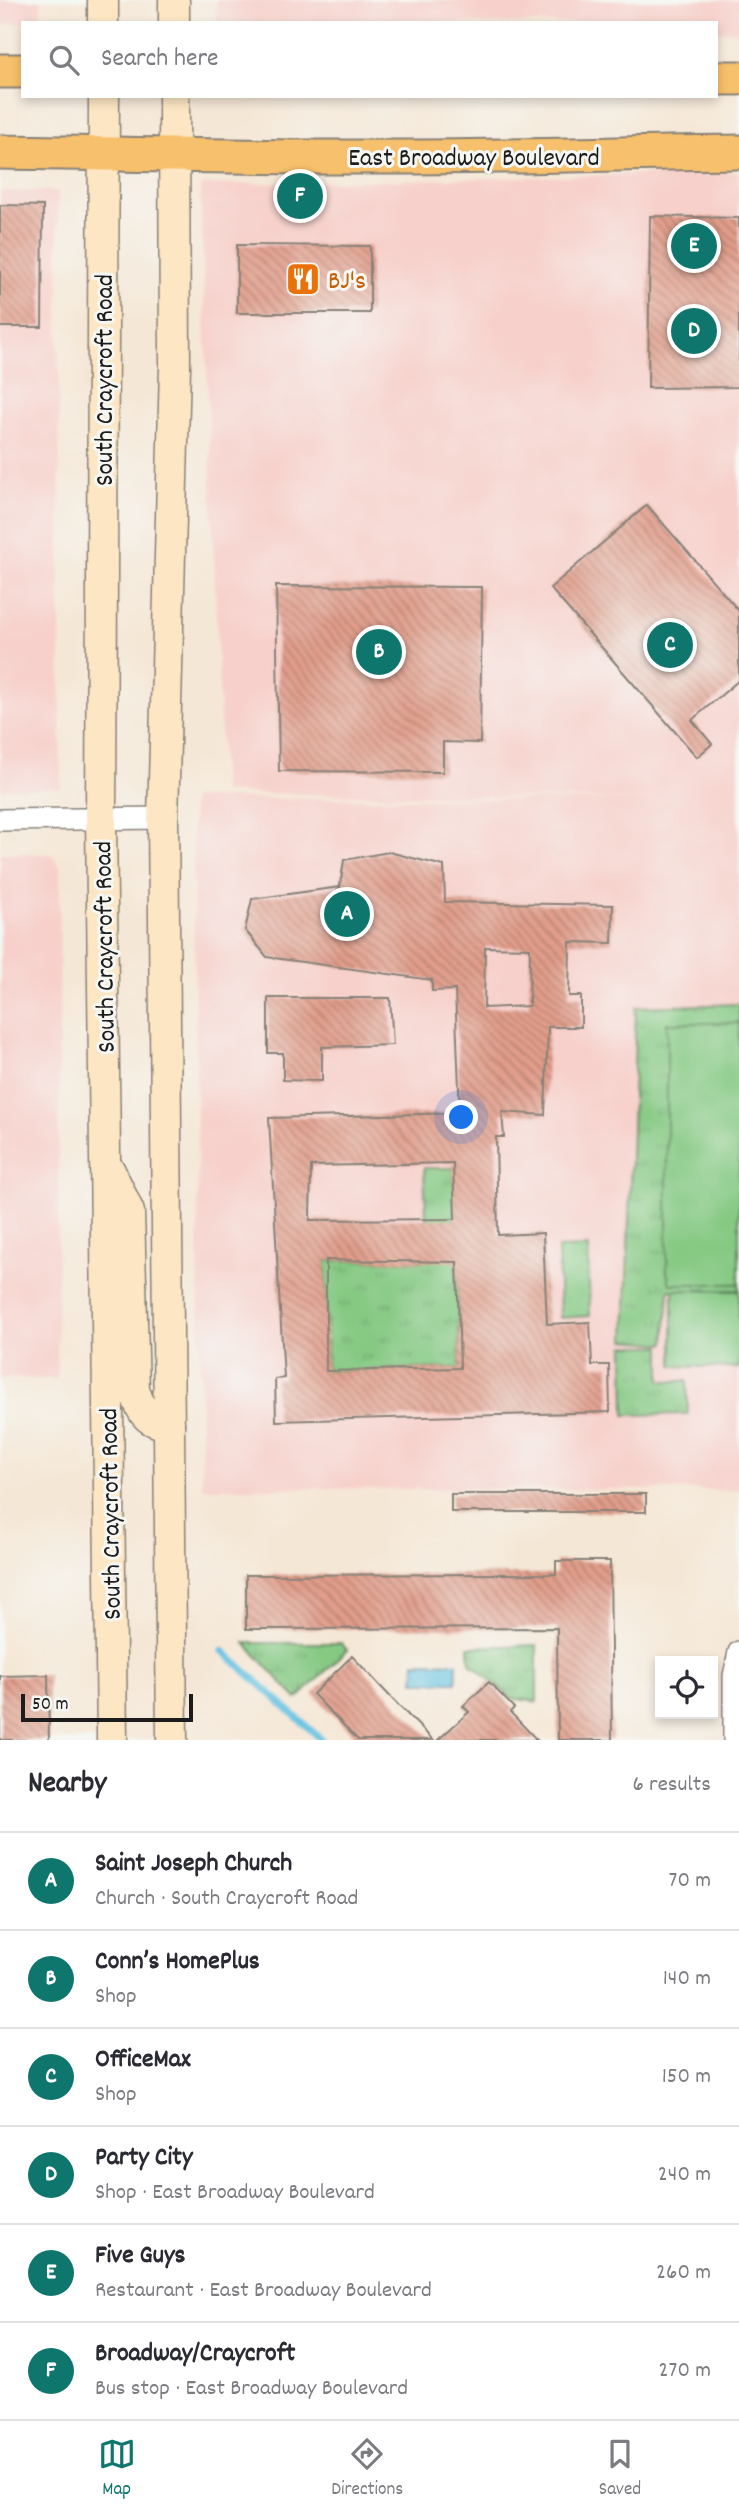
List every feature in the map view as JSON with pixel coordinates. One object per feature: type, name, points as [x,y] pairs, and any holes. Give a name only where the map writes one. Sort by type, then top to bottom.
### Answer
[{"type":"main road","points":[[103,0],[103,21]]},
{"type":"main road","points":[[174,0],[174,21]]},
{"type":"main road","points":[[0,71],[21,71]]},
{"type":"main road","points":[[718,78],[739,78]]},
{"type":"main road","name":"South Craycroft Road","points":[[104,98],[101,818],[112,1740]]},
{"type":"main road","points":[[172,1740],[163,818],[175,367],[174,98]]},
{"type":"main road","name":"East Broadway Boulevard","points":[[0,152],[174,156],[546,157],[739,152]]},
{"type":"main road","points":[[105,1161],[129,1212],[134,1390],[143,1413],[156,1423],[169,1424]]},
{"type":"street","points":[[0,820],[163,818]]},
{"type":"street","points":[[734,1740],[734,1676],[739,1652]]},
{"type":"shaded area","points":[[0,0],[41,0],[41,21],[0,24]]},
{"type":"shaded area","points":[[216,0],[739,0],[739,32],[718,31],[718,21],[217,21]]},
{"type":"shaded area","points":[[739,172],[739,1490],[202,1488],[192,798],[689,800],[223,793],[200,185]]},
{"type":"shaded area","points":[[0,191],[58,191],[61,788],[0,789]]},
{"type":"shaded area","points":[[0,853],[51,854],[60,866],[57,1379],[3,1378],[0,1381]]},
{"type":"green space","points":[[739,1004],[739,1290],[669,1290],[665,1344],[625,1340],[636,1007]]},
{"type":"green space","points":[[667,1023],[739,1023],[739,1284],[670,1284],[667,1273]]},
{"type":"green space","points":[[424,1168],[454,1168],[460,1368],[326,1371],[326,1260],[428,1261]]},
{"type":"green space","points":[[588,1247],[590,1316],[560,1318],[558,1248]]},
{"type":"green space","points":[[673,1290],[739,1291],[739,1368],[673,1366]]},
{"type":"green space","points":[[624,1346],[661,1346],[661,1381],[687,1381],[688,1414],[625,1415]]},
{"type":"green space","points":[[245,1643],[341,1643],[347,1650],[297,1699]]},
{"type":"green space","points":[[537,1645],[537,1702],[512,1698],[470,1663],[469,1647]]},
{"type":"water","points":[[415,1662],[457,1663],[456,1682],[414,1682]]},
{"type":"building","points":[[0,205],[43,206],[42,327],[0,327]]},
{"type":"building","points":[[650,216],[739,218],[739,387],[648,388]]},
{"type":"building","name":"BJ's","points":[[237,245],[370,246],[370,313],[237,313]]},
{"type":"building","points":[[647,505],[739,611],[739,680],[692,720],[712,744],[697,757],[550,588]]},
{"type":"building","points":[[276,586],[482,587],[480,743],[443,742],[443,772],[279,771]]},
{"type":"building","points":[[389,852],[444,866],[445,902],[613,905],[612,943],[570,942],[569,996],[581,996],[581,1027],[548,1027],[545,1115],[502,1112],[504,1137],[496,1137],[498,1235],[543,1233],[547,1324],[590,1322],[592,1365],[609,1365],[610,1412],[276,1421],[275,1379],[284,1378],[269,1118],[460,1113],[455,990],[432,991],[432,980],[267,957],[245,930],[252,899],[340,887],[344,860]],"holes":[[[485,947],[530,948],[529,1006],[484,1008]],[[453,1163],[455,1219],[310,1220],[311,1166]],[[326,1260],[457,1262],[460,1368],[326,1371]]]},
{"type":"building","points":[[268,998],[390,998],[393,1045],[322,1047],[322,1081],[283,1080],[283,1053],[268,1053]]},
{"type":"building","points":[[451,1494],[646,1494],[646,1512],[451,1512]]},
{"type":"building","points":[[556,1561],[610,1561],[612,1740],[558,1740],[557,1628],[246,1629],[246,1575],[556,1574]]},
{"type":"building","points":[[352,1656],[433,1740],[358,1740],[313,1694]]},
{"type":"building","points":[[48,1675],[49,1740],[0,1740],[0,1676]]},
{"type":"building","points":[[489,1682],[514,1708],[510,1712],[537,1740],[438,1740],[469,1712],[463,1706]]},
{"type":"waterway","points":[[223,1651],[322,1740]]},
{"type":"place","name":"Broadway/Craycroft","points":[[300,196]]},
{"type":"place","name":"Five Guys","points":[[694,246]]},
{"type":"place","name":"BJ's","points":[[303,279]]},
{"type":"place","name":"Party City","points":[[694,331]]},
{"type":"place","name":"OfficeMax","points":[[670,645]]},
{"type":"place","name":"Conn’s HomePlus","points":[[379,652]]},
{"type":"place","name":"Saint Joseph Church","points":[[347,914]]}]
